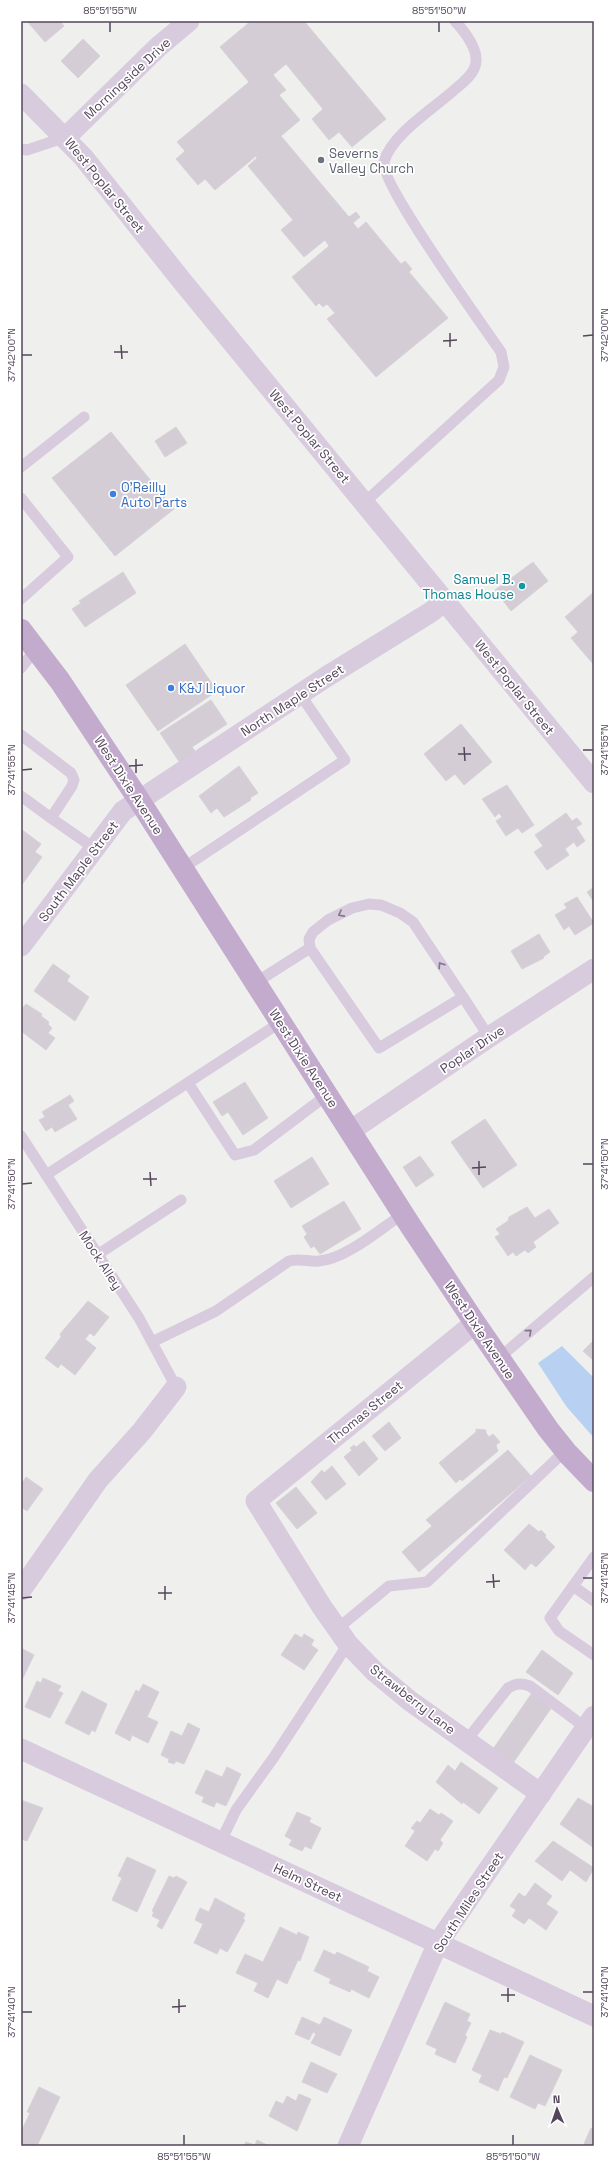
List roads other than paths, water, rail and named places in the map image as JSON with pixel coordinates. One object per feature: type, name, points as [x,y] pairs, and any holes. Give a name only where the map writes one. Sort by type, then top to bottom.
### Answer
[{"type":"main road","name":"West Dixie Avenue","points":[[21,630],[60,681],[139,800],[403,1214],[475,1323],[548,1429],[594,1481]]},
{"type":"street","name":"Morningside Drive","points":[[66,137],[158,47],[188,21]]},
{"type":"street","name":"West Poplar Street","points":[[21,94],[66,137],[594,783]]},
{"type":"street","name":"North Maple Street","points":[[139,800],[300,694],[431,612],[445,601]]},
{"type":"street","name":"South Maple Street","points":[[21,946],[123,811],[139,800]]},
{"type":"street","name":"Poplar Drive","points":[[350,1131],[489,1037],[594,969]]},
{"type":"street","name":"Thomas Street","points":[[256,1502],[475,1323]]},
{"type":"street","points":[[21,1590],[98,1480],[142,1431],[176,1387]]},
{"type":"street","name":"Strawberry Lane","points":[[256,1502],[342,1636],[381,1677],[410,1701],[541,1794]]},
{"type":"street","name":"South Miles Street","points":[[348,2146],[438,1943],[591,1722]]},
{"type":"street","name":"Helm Street","points":[[21,1749],[222,1841],[594,2016]]},
{"type":"lane","points":[[365,502],[500,380],[504,367],[501,352],[412,221],[387,175],[384,163],[390,148],[402,134],[464,82],[474,69],[476,58],[473,45],[455,21]]},
{"type":"lane","points":[[21,149],[27,150],[66,137]]},
{"type":"lane","points":[[21,467],[84,417]]},
{"type":"lane","points":[[21,498],[68,558],[21,599]]},
{"type":"lane","points":[[21,668],[35,650]]},
{"type":"lane","points":[[183,868],[345,760],[300,694]]},
{"type":"lane","points":[[21,735],[71,773],[72,786],[51,818]]},
{"type":"lane","points":[[21,796],[94,848]]},
{"type":"lane","points":[[462,997],[380,1048],[310,948],[309,939],[313,932],[328,920],[352,908],[369,904],[381,905],[400,913],[413,922],[489,1037]]},
{"type":"lane","points":[[255,983],[310,948]]},
{"type":"lane","points":[[46,1175],[281,1022]]},
{"type":"lane","points":[[188,1082],[235,1155],[254,1150],[327,1095]]},
{"type":"lane","name":"Mock Alley","points":[[21,1136],[152,1342],[176,1387]]},
{"type":"lane","points":[[97,1255],[181,1200]]},
{"type":"lane","points":[[152,1342],[216,1311],[289,1261],[299,1258],[319,1261],[333,1258],[352,1248],[403,1214]]},
{"type":"lane","points":[[499,1358],[594,1277]]},
{"type":"lane","points":[[222,1841],[236,1810],[274,1757],[342,1636],[389,1586],[427,1582],[566,1450]]},
{"type":"lane","points":[[594,1557],[550,1618],[559,1631],[594,1655]]},
{"type":"lane","points":[[573,1586],[594,1601]]},
{"type":"lane","points":[[466,1741],[508,1688],[514,1684],[530,1686],[591,1722]]},
{"type":"place","name":"Severns Valley Church","points":[[321,160]]},
{"type":"place","name":"O'Reilly Auto Parts","points":[[113,494]]},
{"type":"place","name":"Samuel B. Thomas House","points":[[522,586]]},
{"type":"place","name":"K&J Liquor","points":[[171,688]]}]
